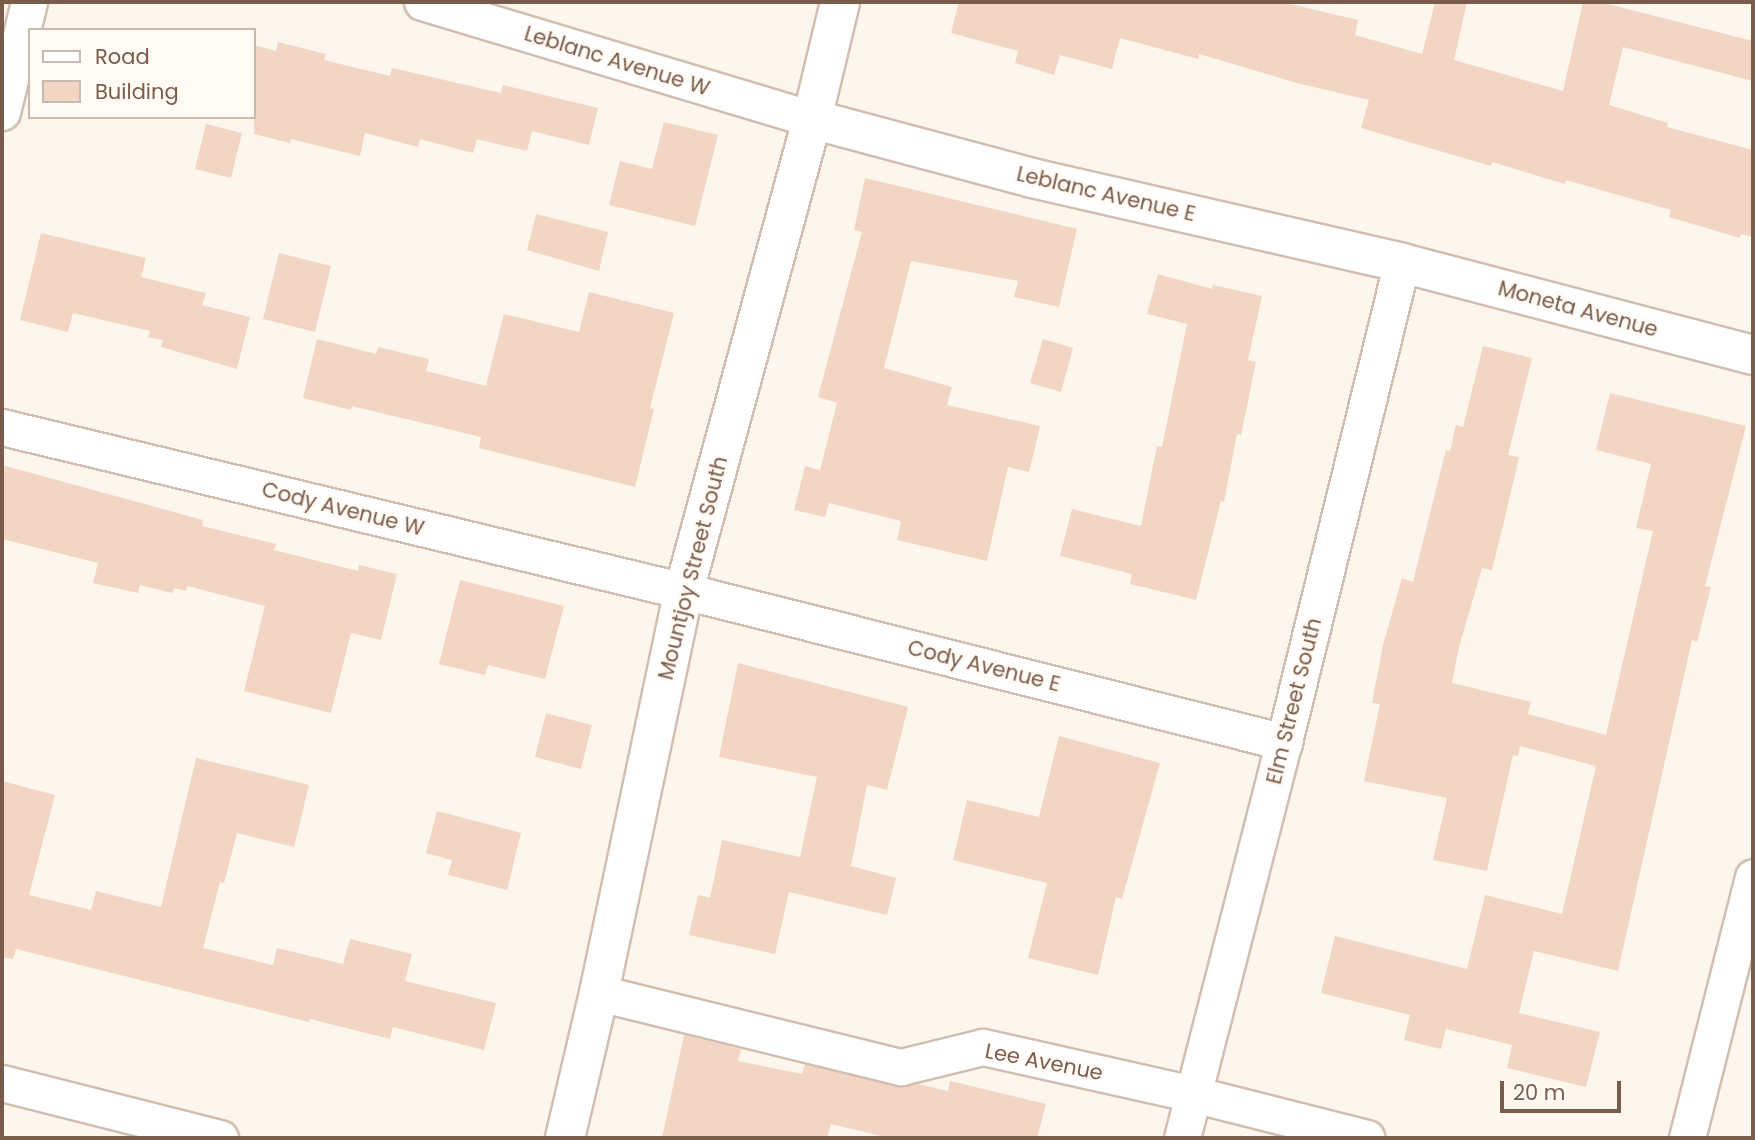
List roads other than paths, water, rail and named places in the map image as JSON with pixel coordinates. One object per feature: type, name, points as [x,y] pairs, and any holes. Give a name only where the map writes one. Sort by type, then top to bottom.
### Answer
[{"type":"street","points":[[2,112],[29,2]]},
{"type":"street","name":"Leblanc Avenue W","points":[[422,2],[812,119]]},
{"type":"street","name":"Mountjoy Street South","points":[[565,1138],[599,993],[684,591],[812,119],[840,2]]},
{"type":"street","name":"Leblanc Avenue E","points":[[812,119],[1032,178],[1402,263]]},
{"type":"street","name":"Moneta Avenue","points":[[1402,263],[1753,355]]},
{"type":"street","name":"Elm Street South","points":[[1182,1138],[1284,742],[1402,263]]},
{"type":"street","name":"Cody Avenue W","points":[[2,427],[684,591]]},
{"type":"street","name":"Cody Avenue E","points":[[684,591],[1284,742]]},
{"type":"street","points":[[1687,1138],[1753,877]]},
{"type":"street","name":"Lee Avenue","points":[[599,993],[901,1067],[983,1047],[1193,1094],[1367,1138]]},
{"type":"street","points":[[2,1083],[220,1138]]}]
